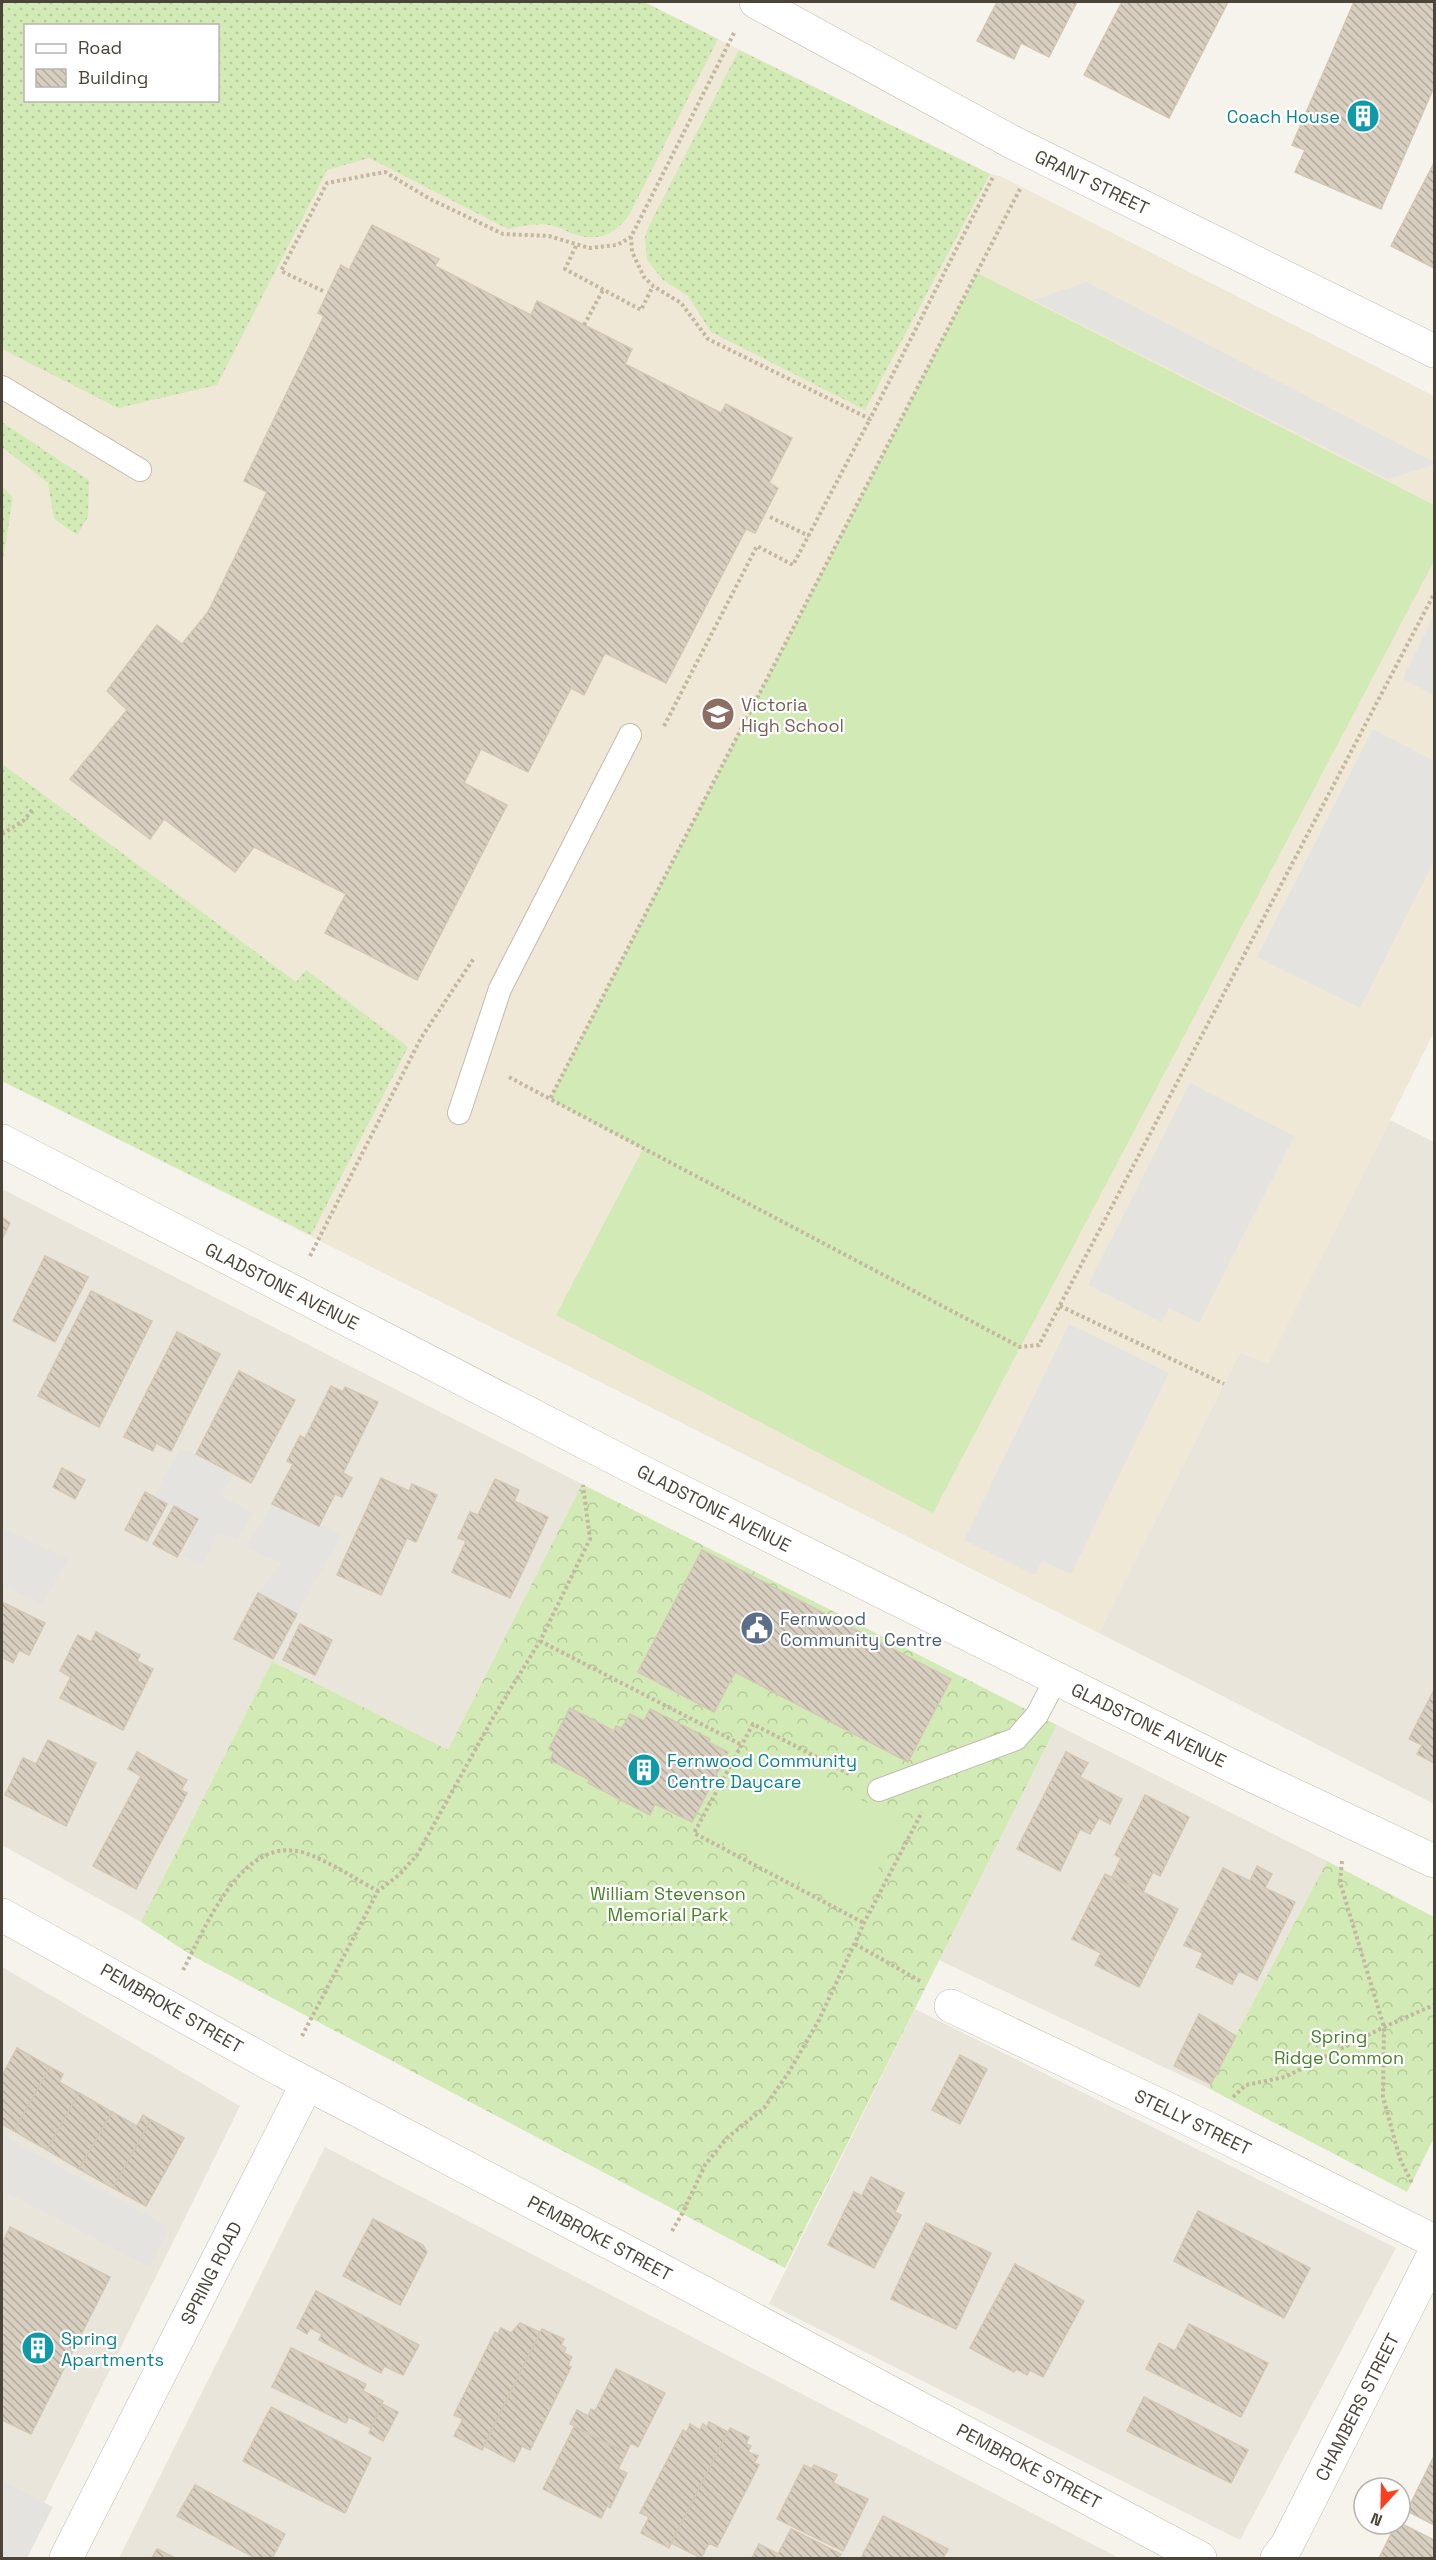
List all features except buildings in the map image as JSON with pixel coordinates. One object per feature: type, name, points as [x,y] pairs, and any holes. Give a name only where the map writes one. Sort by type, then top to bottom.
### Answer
[{"type":"street","name":"GRANT STREET","points":[[748,12],[1434,351]]},
{"type":"street","name":"GLADSTONE AVENUE","points":[[2,1141],[644,1473],[1234,1767],[1434,1861]]},
{"type":"street","name":"PEMBROKE STREET","points":[[2,1915],[294,2077],[650,2264],[1178,2545],[1200,2559]]},
{"type":"street","name":"STELLY STREET","points":[[939,1995],[1434,2241]]},
{"type":"street","name":"SPRING ROAD","points":[[66,2559],[294,2077]]},
{"type":"street","name":"CHAMBERS STREET","points":[[1277,2559],[1287,2545],[1434,2254]]},
{"type":"lane","points":[[2,387],[140,470]]},
{"type":"lane","points":[[459,1113],[500,989],[630,735]]},
{"type":"lane","points":[[879,1790],[1016,1739],[1037,1715],[1056,1679]]},
{"type":"path","points":[[748,12],[631,237],[632,252],[638,267],[653,286],[681,303],[708,339],[870,420]]},
{"type":"path","points":[[630,735],[663,729],[757,546],[793,565],[870,420],[1025,148]]},
{"type":"path","points":[[550,1099],[1025,148]]},
{"type":"path","points":[[323,291],[281,271],[327,183],[385,172],[430,199],[503,234],[549,236],[576,246],[601,249],[617,245],[631,237]]},
{"type":"path","points":[[576,246],[565,269],[603,290],[642,310],[653,286]]},
{"type":"path","points":[[584,325],[603,290]]},
{"type":"path","points":[[770,517],[808,536]]},
{"type":"path","points":[[476,1060],[1020,1347],[1039,1345],[1434,594]]},
{"type":"path","points":[[2,834],[23,821],[34,808]]},
{"type":"path","points":[[291,1291],[421,1038],[478,949]]},
{"type":"path","points":[[1060,1306],[1224,1384]]},
{"type":"path","points":[[294,2077],[312,2020],[378,1891],[399,1875],[417,1855],[464,1774],[494,1716],[540,1641],[590,1539],[582,1482]]},
{"type":"path","points":[[540,1641],[742,1745]]},
{"type":"path","points":[[650,2264],[682,2214],[705,2164],[727,2138],[764,2108],[789,2072],[819,2020],[864,1923],[923,1813],[753,1724],[694,1833],[864,1923]]},
{"type":"path","points":[[1345,1818],[1340,1882],[1384,2027],[1383,2097],[1400,2159],[1415,2190]]},
{"type":"path","points":[[165,2005],[225,1892],[250,1864],[270,1854],[291,1851],[306,1853],[378,1891]]},
{"type":"path","points":[[855,1944],[939,1995]]},
{"type":"path","points":[[1201,2125],[1246,2085],[1285,2078],[1384,2027],[1434,2005]]},
{"type":"shaded area","name":"Victoria High School","points":[[2,2],[644,2],[990,174],[1000,176],[1434,396],[1434,1032],[1268,1364],[1240,1352],[1099,1633],[2,1081]]},
{"type":"shaded area","points":[[1087,282],[1434,462],[1434,465],[1388,479],[1033,300]]},
{"type":"shaded area","points":[[1434,615],[1434,695],[1403,679]]},
{"type":"shaded area","points":[[1373,729],[1434,761],[1434,861],[1360,1008],[1257,957]]},
{"type":"shaded area","points":[[1190,1083],[1294,1136],[1199,1323],[1169,1308],[1161,1322],[1088,1285]]},
{"type":"shaded area","points":[[1390,1120],[1434,1142],[1434,1804],[1099,1633],[1240,1352],[1268,1363]]},
{"type":"shaded area","points":[[2,1189],[582,1484],[448,1751],[272,1661],[141,1922],[2,1845]]},
{"type":"shaded area","points":[[1069,1324],[1169,1373],[1071,1574],[1042,1561],[1035,1575],[964,1540]]},
{"type":"shaded area","points":[[180,1450],[189,1451],[231,1476],[222,1496],[253,1513],[237,1539],[217,1533],[203,1566],[183,1556],[198,1519],[153,1497]]},
{"type":"shaded area","points":[[272,1504],[319,1526],[331,1528],[341,1536],[297,1614],[258,1593],[281,1563],[246,1547]]},
{"type":"shaded area","points":[[2,1528],[69,1559],[41,1604],[2,1584]]},
{"type":"shaded area","points":[[1057,1725],[1327,1861],[1208,2088],[939,1960]]},
{"type":"shaded area","points":[[2,1967],[240,2106],[17,2558],[2,2558]]},
{"type":"shaded area","points":[[915,2009],[1396,2248],[1240,2540],[769,2304]]},
{"type":"shaded area","points":[[2,2135],[169,2227],[150,2267],[2,2190]]},
{"type":"shaded area","points":[[325,2147],[1119,2558],[119,2558]]},
{"type":"shaded area","points":[[2,2481],[53,2507],[27,2558],[2,2558]]},
{"type":"green space","points":[[2,2],[644,2],[718,39],[629,215],[614,230],[602,236],[588,237],[545,224],[508,229],[369,158],[327,170],[217,385],[118,408],[2,349]]},
{"type":"green space","points":[[739,50],[990,174],[865,410],[711,332],[688,296],[663,280],[647,260],[645,237],[649,226]]},
{"type":"green space","points":[[977,273],[1434,505],[1434,561],[933,1513],[556,1315],[643,1149],[550,1099]]},
{"type":"green space","points":[[2,422],[89,480],[88,517],[77,535],[54,519],[48,483],[2,447]]},
{"type":"green space","points":[[2,487],[13,497],[2,565]]},
{"type":"green space","points":[[2,764],[296,982],[306,970],[408,1047],[311,1235],[2,1081]]},
{"type":"green space","name":"William Stevenson Memorial Park","points":[[582,1484],[1057,1725],[785,2268],[191,1955],[141,1922],[272,1661],[448,1750]]},
{"type":"green space","points":[[752,1742],[903,1822],[855,1911],[704,1832]]},
{"type":"green space","name":"Spring Ridge Common","points":[[1327,1861],[1434,1917],[1434,2138],[1407,2192],[1208,2088]]},
{"type":"place","name":"Coach House","points":[[1363,116]]},
{"type":"place","name":"Victoria High School","points":[[718,714]]},
{"type":"place","name":"Fernwood Community Centre","points":[[757,1628]]},
{"type":"place","name":"Fernwood Community Centre Daycare","points":[[644,1770]]},
{"type":"place","name":"Spring Apartments","points":[[38,2348]]}]
